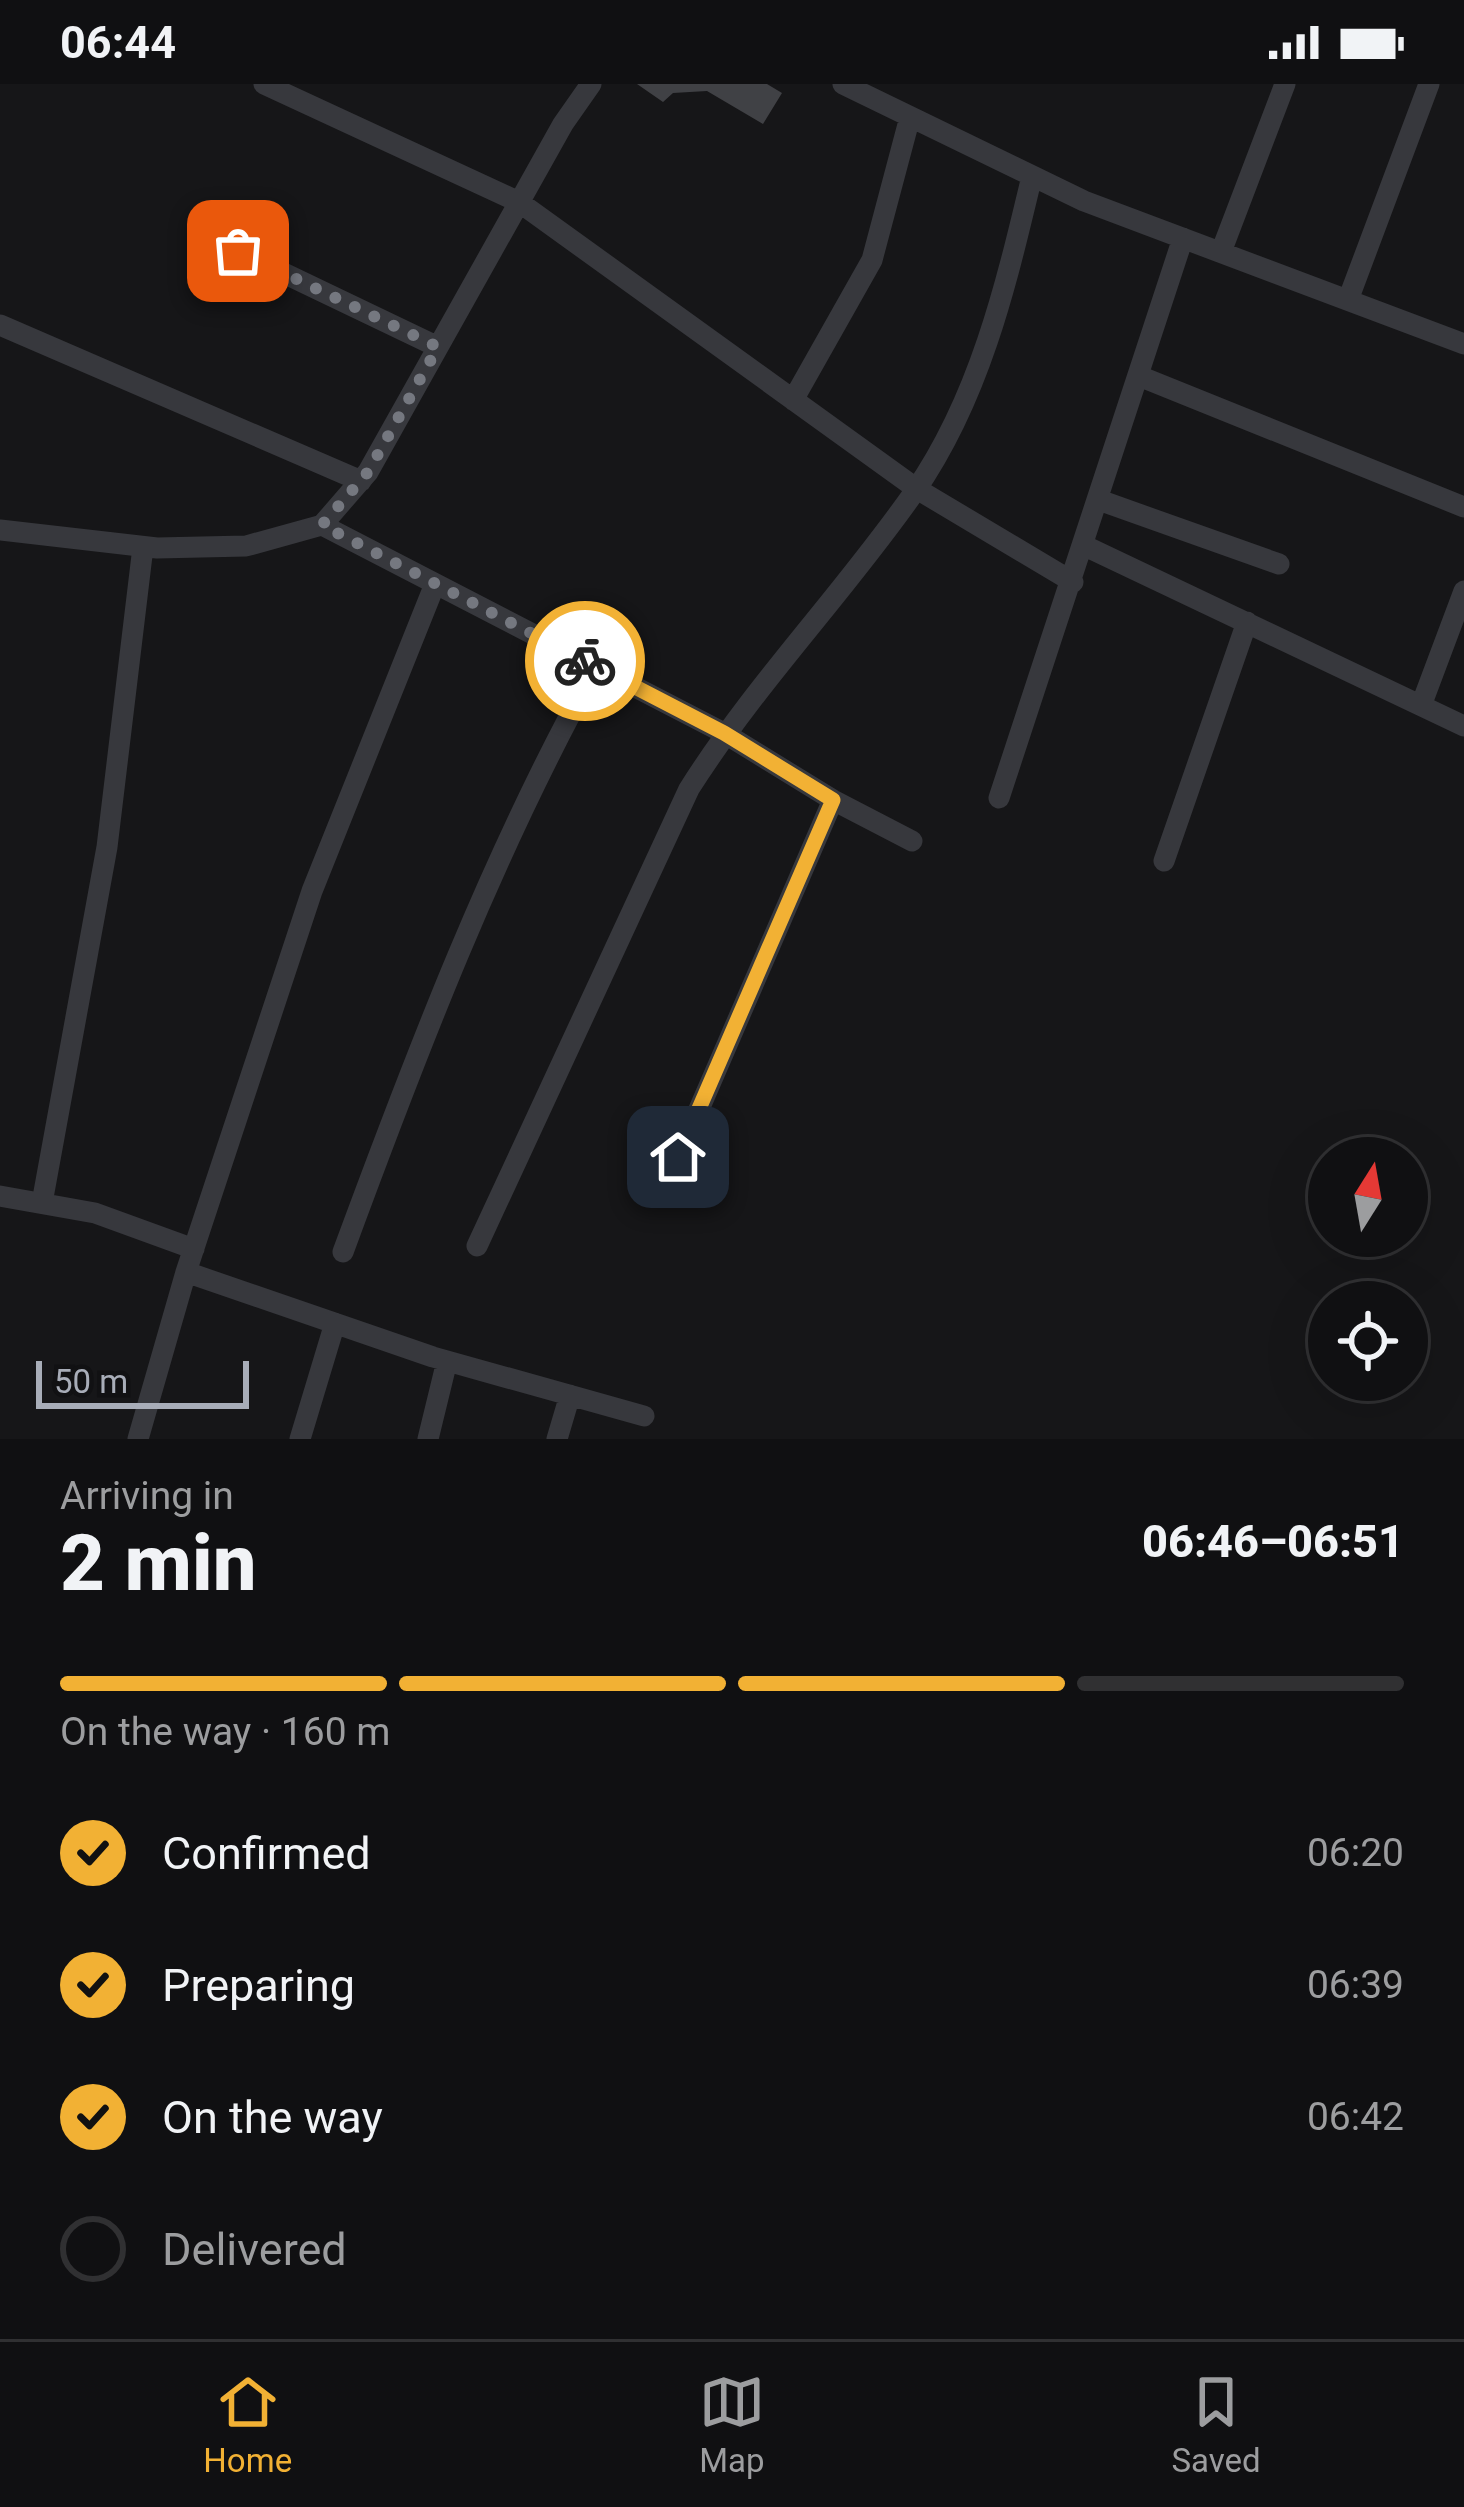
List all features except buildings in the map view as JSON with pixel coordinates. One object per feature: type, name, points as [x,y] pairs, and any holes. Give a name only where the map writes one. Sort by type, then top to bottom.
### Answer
[{"type":"street","points":[[263,84],[519,202],[916,489],[1073,582]]},
{"type":"street","points":[[0,530],[143,547],[246,546],[322,525],[361,481],[519,202],[592,84]]},
{"type":"street","points":[[843,84],[1032,176],[1464,344]]},
{"type":"street","points":[[793,400],[872,260],[902,112],[893,84]]},
{"type":"street","points":[[1221,252],[1285,84]]},
{"type":"street","points":[[1348,300],[1430,84]]},
{"type":"street","points":[[477,1246],[689,789],[724,733],[916,489],[972,388],[1005,288],[1032,176]]},
{"type":"street","points":[[198,232],[438,347]]},
{"type":"street","points":[[999,798],[1183,238]]},
{"type":"street","points":[[0,326],[361,481]]},
{"type":"street","points":[[1139,376],[1464,507]]},
{"type":"street","points":[[1099,500],[1279,564]]},
{"type":"street","points":[[322,525],[724,733],[833,800],[912,841]]},
{"type":"street","points":[[1084,546],[1464,726]]},
{"type":"street","points":[[42,1203],[107,847],[143,547]]},
{"type":"street","points":[[138,1439],[186,1272],[312,891],[435,584]]},
{"type":"street","points":[[1422,703],[1464,591]]},
{"type":"street","points":[[1164,861],[1247,622]]},
{"type":"street","points":[[343,1252],[422,1039],[552,746],[596,667]]},
{"type":"street","points":[[661,1197],[833,800]]},
{"type":"street","points":[[0,1196],[95,1213],[194,1249]]},
{"type":"street","points":[[186,1272],[447,1361],[644,1416]]},
{"type":"street","points":[[300,1439],[335,1323]]},
{"type":"street","points":[[428,1439],[447,1361]]},
{"type":"street","points":[[556,1439],[570,1396]]},
{"type":"way so far","points":[[238,251],[438,347],[368,472],[322,525],[585,661]]},
{"type":"route","points":[[585,661],[724,733],[833,800],[678,1157]]}]
